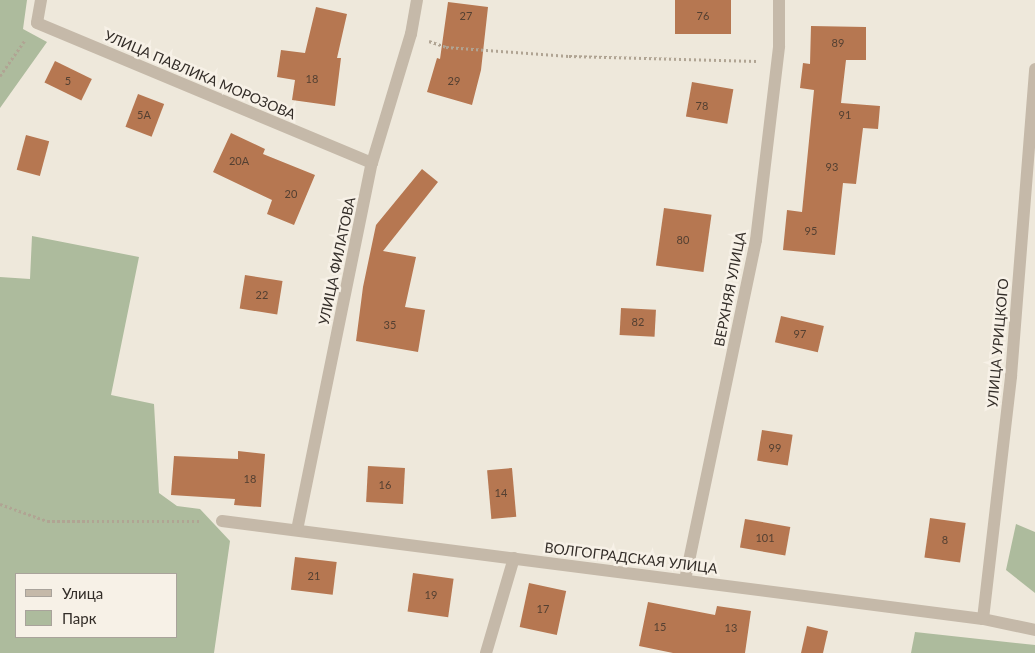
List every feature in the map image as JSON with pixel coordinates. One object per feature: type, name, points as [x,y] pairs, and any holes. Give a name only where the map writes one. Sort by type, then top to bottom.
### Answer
[{"type":"street","points":[[37,23],[40,0]]},
{"type":"street","name":"УЛИЦА ФИЛАТОВА","points":[[297,530],[372,163],[411,34],[417,0]]},
{"type":"street","name":"ВЕРХНЯЯ УЛИЦА","points":[[685,580],[756,240],[777,62],[779,0]]},
{"type":"street","name":"УЛИЦА ПАВЛИКА МОРОЗОВА","points":[[37,23],[372,163]]},
{"type":"street","name":"УЛИЦА УРИЦКОГО","points":[[983,620],[1011,376],[1035,69]]},
{"type":"street","name":"ВОЛГОГРАДСКАЯ УЛИЦА","points":[[222,521],[685,580],[983,620],[1035,630]]},
{"type":"street","points":[[486,653],[514,558]]},
{"type":"path","points":[[0,76],[37,23]]},
{"type":"path","points":[[411,34],[446,48],[569,56],[777,62]]},
{"type":"path","points":[[0,504],[47,521],[222,521]]},
{"type":"green space","points":[[0,0],[27,0],[23,29],[47,42],[0,108]]},
{"type":"green space","points":[[32,236],[139,257],[111,395],[154,404],[159,493],[177,506],[200,509],[230,541],[214,653],[0,653],[0,277],[30,279]]},
{"type":"green space","points":[[1016,524],[1035,532],[1035,593],[1006,570]]},
{"type":"green space","points":[[915,632],[1035,645],[1035,653],[911,653]]},
{"type":"building","points":[[675,0],[731,0],[731,34],[675,34]]},
{"type":"building","points":[[448,2],[488,7],[481,70],[472,105],[427,92],[437,58],[440,59]]},
{"type":"building","points":[[316,7],[347,14],[337,58],[341,58],[335,106],[292,100],[295,80],[277,77],[281,50],[305,53]]},
{"type":"building","points":[[811,26],[866,27],[866,60],[846,60],[841,103],[880,106],[878,129],[863,128],[856,184],[843,183],[835,255],[783,250],[787,210],[802,212],[814,90],[800,88],[803,63],[810,64]]},
{"type":"building","points":[[55,61],[92,79],[81,101],[44,83]]},
{"type":"building","points":[[692,82],[733,89],[727,124],[686,116]]},
{"type":"building","points":[[138,94],[164,104],[152,137],[125,127]]},
{"type":"building","points":[[231,133],[265,149],[263,154],[315,175],[294,225],[267,214],[272,200],[213,172]]},
{"type":"building","points":[[26,135],[49,141],[40,176],[17,170]]},
{"type":"building","points":[[422,169],[438,182],[383,251],[416,257],[405,307],[425,310],[418,352],[356,341],[363,287],[376,225]]},
{"type":"building","points":[[664,208],[712,215],[703,272],[656,265]]},
{"type":"building","points":[[245,275],[283,281],[277,315],[240,309]]},
{"type":"building","points":[[621,308],[656,310],[655,337],[620,335]]},
{"type":"building","points":[[781,316],[824,326],[818,352],[775,342]]},
{"type":"building","points":[[762,430],[793,435],[788,465],[757,461]]},
{"type":"building","points":[[238,451],[265,454],[261,507],[234,505],[235,499],[171,495],[174,456],[238,459]]},
{"type":"building","points":[[368,466],[405,468],[403,504],[366,502]]},
{"type":"building","points":[[512,468],[516,517],[491,519],[487,470]]},
{"type":"building","points":[[930,518],[966,523],[960,563],[924,558]]},
{"type":"building","points":[[745,519],[790,527],[785,556],[740,548]]},
{"type":"building","points":[[295,557],[337,562],[333,595],[291,590]]},
{"type":"building","points":[[413,573],[454,579],[448,617],[408,612]]},
{"type":"building","points":[[529,583],[566,591],[557,635],[520,627]]},
{"type":"building","points":[[648,602],[715,615],[717,606],[751,611],[745,653],[673,653],[639,646]]},
{"type":"building","points":[[807,626],[828,631],[823,653],[801,653]]}]
